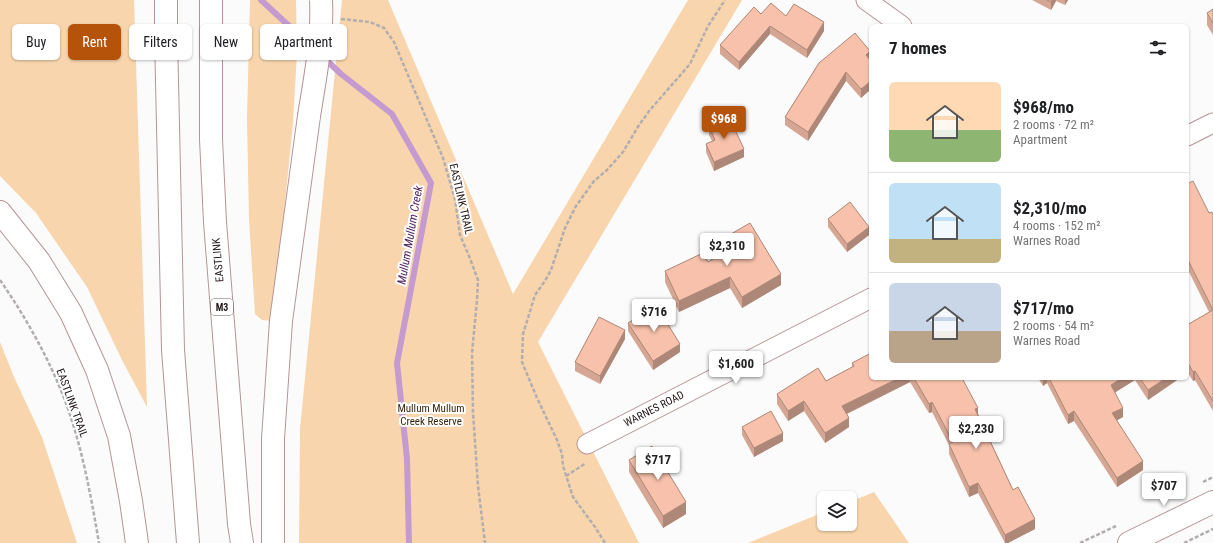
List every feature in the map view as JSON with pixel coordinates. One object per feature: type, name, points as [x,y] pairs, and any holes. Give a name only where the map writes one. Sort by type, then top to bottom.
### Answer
[{"type":"main road","points":[[156,0],[160,24]]},
{"type":"main road","points":[[163,24],[166,0]]},
{"type":"main road","name":"EASTLINK","points":[[211,0],[211,139],[215,222],[239,524],[242,543]]},
{"type":"main road","points":[[273,543],[273,439],[281,321],[317,68],[322,18],[321,0]]},
{"type":"main road","points":[[164,60],[167,103],[173,350],[188,543]]},
{"type":"main road","points":[[0,212],[39,261],[71,313],[97,370],[119,436],[131,501],[136,543]]},
{"type":"main road","points":[[1130,543],[1213,502]]},
{"type":"street","points":[[866,0],[899,24]]},
{"type":"street","points":[[1189,135],[1213,122]]},
{"type":"street","name":"WARNES ROAD","points":[[587,444],[869,299]]},
{"type":"path","points":[[605,543],[573,497],[563,466],[562,454],[557,440],[522,362],[523,334],[535,295],[551,270],[565,228],[576,206],[586,190],[623,152],[638,125],[690,64],[708,26],[725,0]]},
{"type":"path","name":"EASTLINK TRAIL","points":[[340,19],[370,22],[384,28],[394,42],[443,158],[455,199],[460,235],[478,280],[472,360],[473,412],[485,543]]},
{"type":"path","name":"EASTLINK TRAIL","points":[[0,280],[36,338],[56,378],[67,406],[79,446],[100,543]]},
{"type":"path","points":[[1184,543],[1213,529]]},
{"type":"green space","points":[[0,0],[134,0],[135,24],[129,24],[129,60],[136,60],[147,407],[122,360],[87,287],[36,213],[0,176]]},
{"type":"green space","points":[[250,0],[296,0],[296,24],[260,24],[260,60],[297,60],[293,123],[273,321],[262,320],[255,314],[249,220],[247,119],[248,60],[252,60],[252,24],[249,24]]},
{"type":"green space","name":"Mullum Mullum Creek Reserve","points":[[342,0],[388,0],[513,294],[688,0],[742,0],[538,342],[639,543],[299,543],[300,429],[336,60],[347,60],[347,24],[340,24]]},
{"type":"green space","points":[[0,342],[14,377],[42,437],[77,543],[0,543]]},
{"type":"green space","points":[[874,492],[909,543],[748,543],[817,515],[817,531],[857,531],[857,499]]},
{"type":"building","points":[[771,3],[786,16],[794,4],[824,22],[807,50],[770,26],[739,62],[720,45],[754,7],[761,14]]},
{"type":"building","points":[[1213,9],[1213,23],[1207,13]]},
{"type":"building","points":[[855,33],[869,50],[866,55],[869,59],[869,83],[861,89],[846,72],[808,132],[785,117],[819,63]]},
{"type":"building","points":[[729,117],[744,149],[714,162],[706,144],[715,140],[709,126]]},
{"type":"building","points":[[1193,181],[1209,213],[1212,212],[1213,215],[1213,310],[1189,262],[1189,183]]},
{"type":"building","points":[[850,202],[869,227],[847,244],[828,219]]},
{"type":"building","points":[[750,223],[781,274],[742,297],[730,277],[679,301],[665,271],[703,253],[708,262],[737,244],[731,234]]},
{"type":"building","points":[[656,305],[680,344],[653,361],[628,323]]},
{"type":"building","points":[[1213,310],[1213,401],[1195,371],[1193,372],[1189,365],[1189,324]]},
{"type":"building","points":[[599,317],[625,330],[600,376],[575,362]]},
{"type":"building","points":[[869,354],[869,380],[895,380],[842,406],[849,418],[825,433],[804,401],[788,411],[777,394],[818,368],[826,381],[854,366],[852,363]]},
{"type":"building","points":[[915,380],[963,380],[978,408],[975,409],[1013,490],[1018,487],[1035,519],[1005,535],[978,483],[969,487],[949,444],[953,442],[932,402],[929,404]]},
{"type":"building","points":[[1050,380],[1119,380],[1111,385],[1123,408],[1112,413],[1143,461],[1117,478],[1074,411],[1068,415]]},
{"type":"building","points":[[1141,380],[1163,380],[1148,390]]},
{"type":"building","points":[[771,411],[783,433],[754,448],[742,427]]},
{"type":"building","points":[[652,446],[686,502],[663,516],[629,460]]},
{"type":"waterway","name":"Mullum Mullum Creek","points":[[261,0],[287,24]]},
{"type":"waterway","name":"Mullum Mullum Creek","points":[[326,60],[341,74],[392,114],[431,183],[397,363],[407,459],[409,543]]}]
